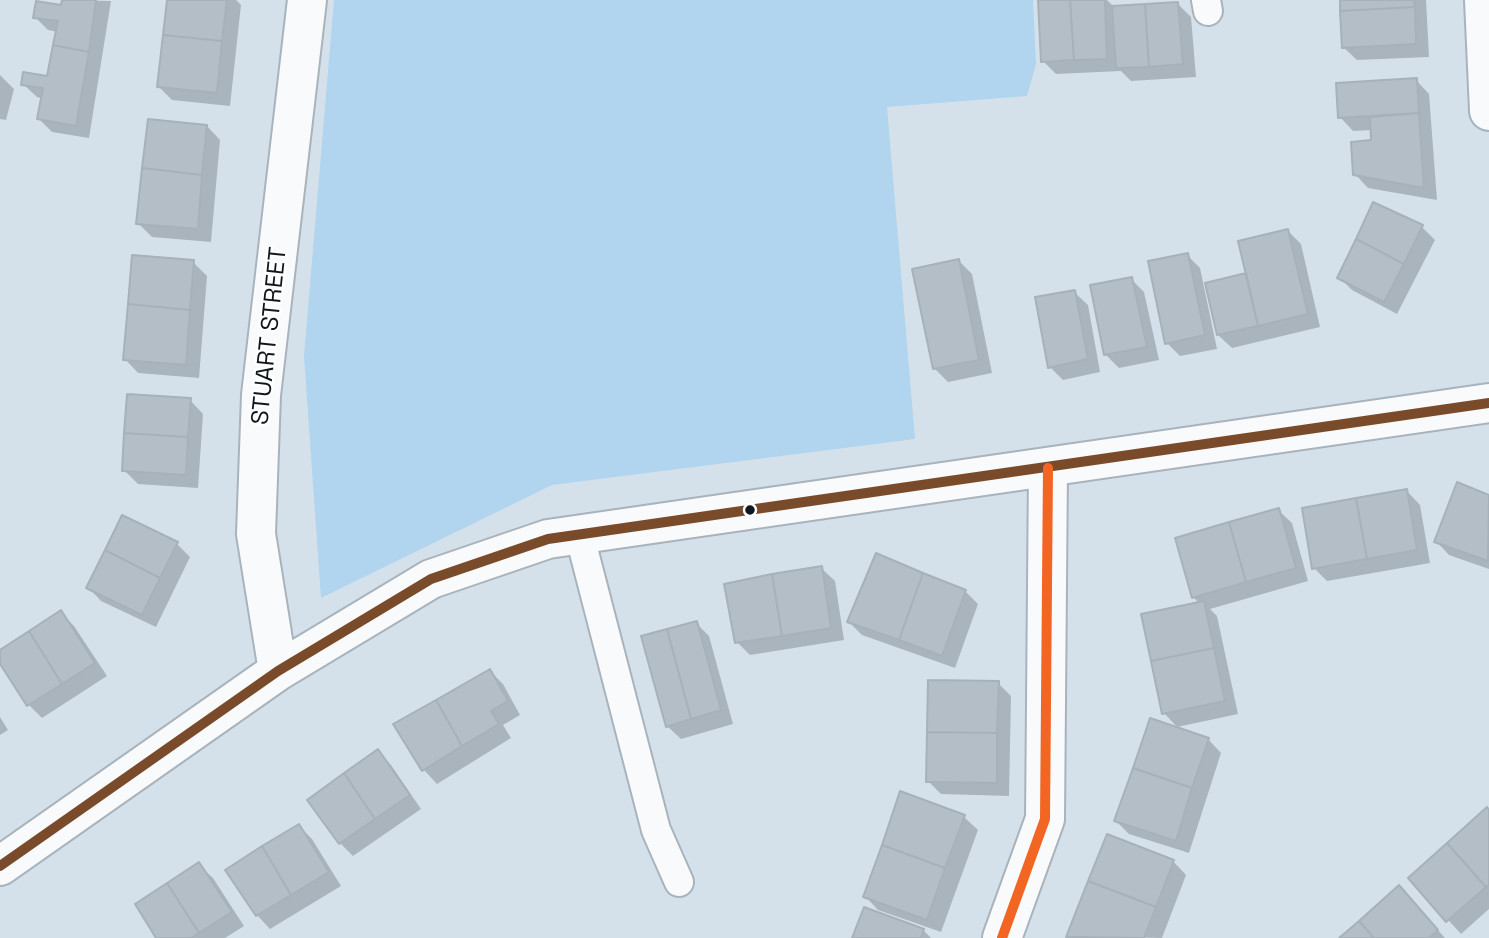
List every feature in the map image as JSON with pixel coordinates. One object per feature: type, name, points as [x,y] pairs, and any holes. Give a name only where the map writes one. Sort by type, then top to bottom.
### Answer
[{"type":"street","name":"STUART STREET","points":[[278,671],[256,534],[261,395],[307,0]]},
{"type":"street","points":[[1484,0],[1489,111]]},
{"type":"street","points":[[0,866],[278,671],[431,579],[548,539],[1489,403]]},
{"type":"street","points":[[1002,938],[1045,818],[1048,468]]},
{"type":"lane","points":[[579,533],[656,830],[679,882]]},
{"type":"shaded area","points":[[334,0],[1033,0],[1036,64],[1027,96],[887,107],[915,439],[552,485],[321,598],[304,356]]},
{"type":"building","points":[[62,0],[96,0],[89,52],[53,45],[58,21],[33,18],[36,1],[61,5]]},
{"type":"building","points":[[167,0],[227,0],[222,41],[163,35]]},
{"type":"building","points":[[1038,0],[1070,0],[1074,60],[1041,62]]},
{"type":"building","points":[[1070,0],[1105,0],[1107,59],[1074,60]]},
{"type":"building","points":[[1340,0],[1414,0],[1415,7],[1340,11]]},
{"type":"building","points":[[1178,2],[1183,64],[1149,67],[1145,4]]},
{"type":"building","points":[[1145,4],[1149,67],[1116,68],[1112,6]]},
{"type":"building","points":[[1415,7],[1416,44],[1342,48],[1340,11]]},
{"type":"building","points":[[163,35],[222,41],[217,93],[157,87]]},
{"type":"building","points":[[53,45],[89,52],[76,126],[37,119],[43,88],[21,85],[23,72],[47,76]]},
{"type":"building","points":[[1417,78],[1419,113],[1338,118],[1336,83]]},
{"type":"building","points":[[1419,113],[1424,188],[1353,175],[1351,142],[1371,140],[1370,117]]},
{"type":"building","points":[[148,119],[207,125],[202,175],[142,168]]},
{"type":"building","points":[[142,168],[202,175],[198,229],[136,224]]},
{"type":"building","points":[[1373,202],[1423,225],[1404,264],[1356,239]]},
{"type":"building","points":[[1288,229],[1308,314],[1258,326],[1238,241]]},
{"type":"building","points":[[1356,239],[1404,264],[1384,302],[1337,278]]},
{"type":"building","points":[[1188,253],[1205,335],[1165,344],[1148,261]]},
{"type":"building","points":[[132,255],[194,260],[190,310],[128,304]]},
{"type":"building","points":[[959,259],[979,360],[933,369],[912,269]]},
{"type":"building","points":[[1246,273],[1258,326],[1217,335],[1205,283]]},
{"type":"building","points":[[1132,277],[1147,347],[1104,355],[1090,285]]},
{"type":"building","points":[[1075,290],[1088,359],[1048,368],[1035,297]]},
{"type":"building","points":[[128,304],[190,310],[186,365],[123,360]]},
{"type":"building","points":[[127,394],[191,398],[188,437],[124,433]]},
{"type":"building","points":[[124,433],[188,437],[186,475],[122,471]]},
{"type":"building","points":[[1457,482],[1489,495],[1488,561],[1434,542]]},
{"type":"building","points":[[1407,489],[1417,550],[1367,559],[1356,498]]},
{"type":"building","points":[[1356,498],[1367,559],[1312,569],[1302,508]]},
{"type":"building","points":[[1279,508],[1296,568],[1246,582],[1229,522]]},
{"type":"building","points":[[122,515],[178,542],[160,578],[105,550]]},
{"type":"building","points":[[1229,522],[1246,582],[1192,598],[1175,538]]},
{"type":"building","points":[[105,550],[160,578],[142,615],[86,588]]},
{"type":"building","points":[[876,553],[923,573],[899,640],[847,622]]},
{"type":"building","points":[[822,566],[831,628],[782,636],[772,574]]},
{"type":"building","points":[[923,573],[966,590],[942,656],[899,640]]},
{"type":"building","points":[[772,574],[782,636],[735,643],[724,584]]},
{"type":"building","points":[[1204,601],[1214,648],[1151,661],[1141,614]]},
{"type":"building","points":[[61,610],[95,663],[62,684],[29,631]]},
{"type":"building","points":[[697,621],[721,710],[691,719],[667,629]]},
{"type":"building","points":[[667,629],[691,719],[666,727],[641,636]]},
{"type":"building","points":[[29,631],[62,684],[27,706],[0,664],[0,650]]},
{"type":"building","points":[[1214,648],[1225,701],[1162,714],[1151,661]]},
{"type":"building","points":[[490,669],[508,701],[491,711],[499,724],[462,746],[436,700]]},
{"type":"building","points":[[928,680],[999,681],[997,733],[927,732]]},
{"type":"building","points":[[436,700],[462,746],[422,771],[393,724]]},
{"type":"building","points":[[1150,718],[1209,738],[1192,788],[1133,768]]},
{"type":"building","points":[[927,732],[997,733],[997,783],[926,782]]},
{"type":"building","points":[[378,749],[410,795],[375,819],[344,773]]},
{"type":"building","points":[[1133,768],[1192,788],[1176,841],[1114,821]]},
{"type":"building","points":[[344,773],[375,819],[339,844],[307,800]]},
{"type":"building","points":[[900,791],[965,815],[945,868],[882,845]]},
{"type":"building","points":[[1487,807],[1489,884],[1486,887],[1447,843]]},
{"type":"building","points":[[299,824],[329,872],[291,895],[262,846]]},
{"type":"building","points":[[1107,834],[1174,860],[1156,907],[1088,881]]},
{"type":"building","points":[[1447,843],[1486,887],[1446,922],[1408,878]]},
{"type":"building","points":[[882,845],[945,868],[927,920],[863,897]]},
{"type":"building","points":[[262,846],[291,895],[256,916],[225,870]]},
{"type":"building","points":[[199,862],[232,912],[199,933],[167,883]]},
{"type":"building","points":[[1088,881],[1156,907],[1144,938],[1066,937]]},
{"type":"building","points":[[167,883],[199,933],[191,938],[156,938],[135,904]]},
{"type":"building","points":[[1399,885],[1438,930],[1429,938],[1374,938],[1359,921]]},
{"type":"building","points":[[864,907],[924,929],[921,938],[852,938]]},
{"type":"building","points":[[1359,921],[1374,938],[1339,938]]},
{"type":"transit line","points":[[0,866],[278,671],[431,579],[548,539],[1489,403]]},
{"type":"transit line","points":[[1002,938],[1045,819],[1048,468]]}]
